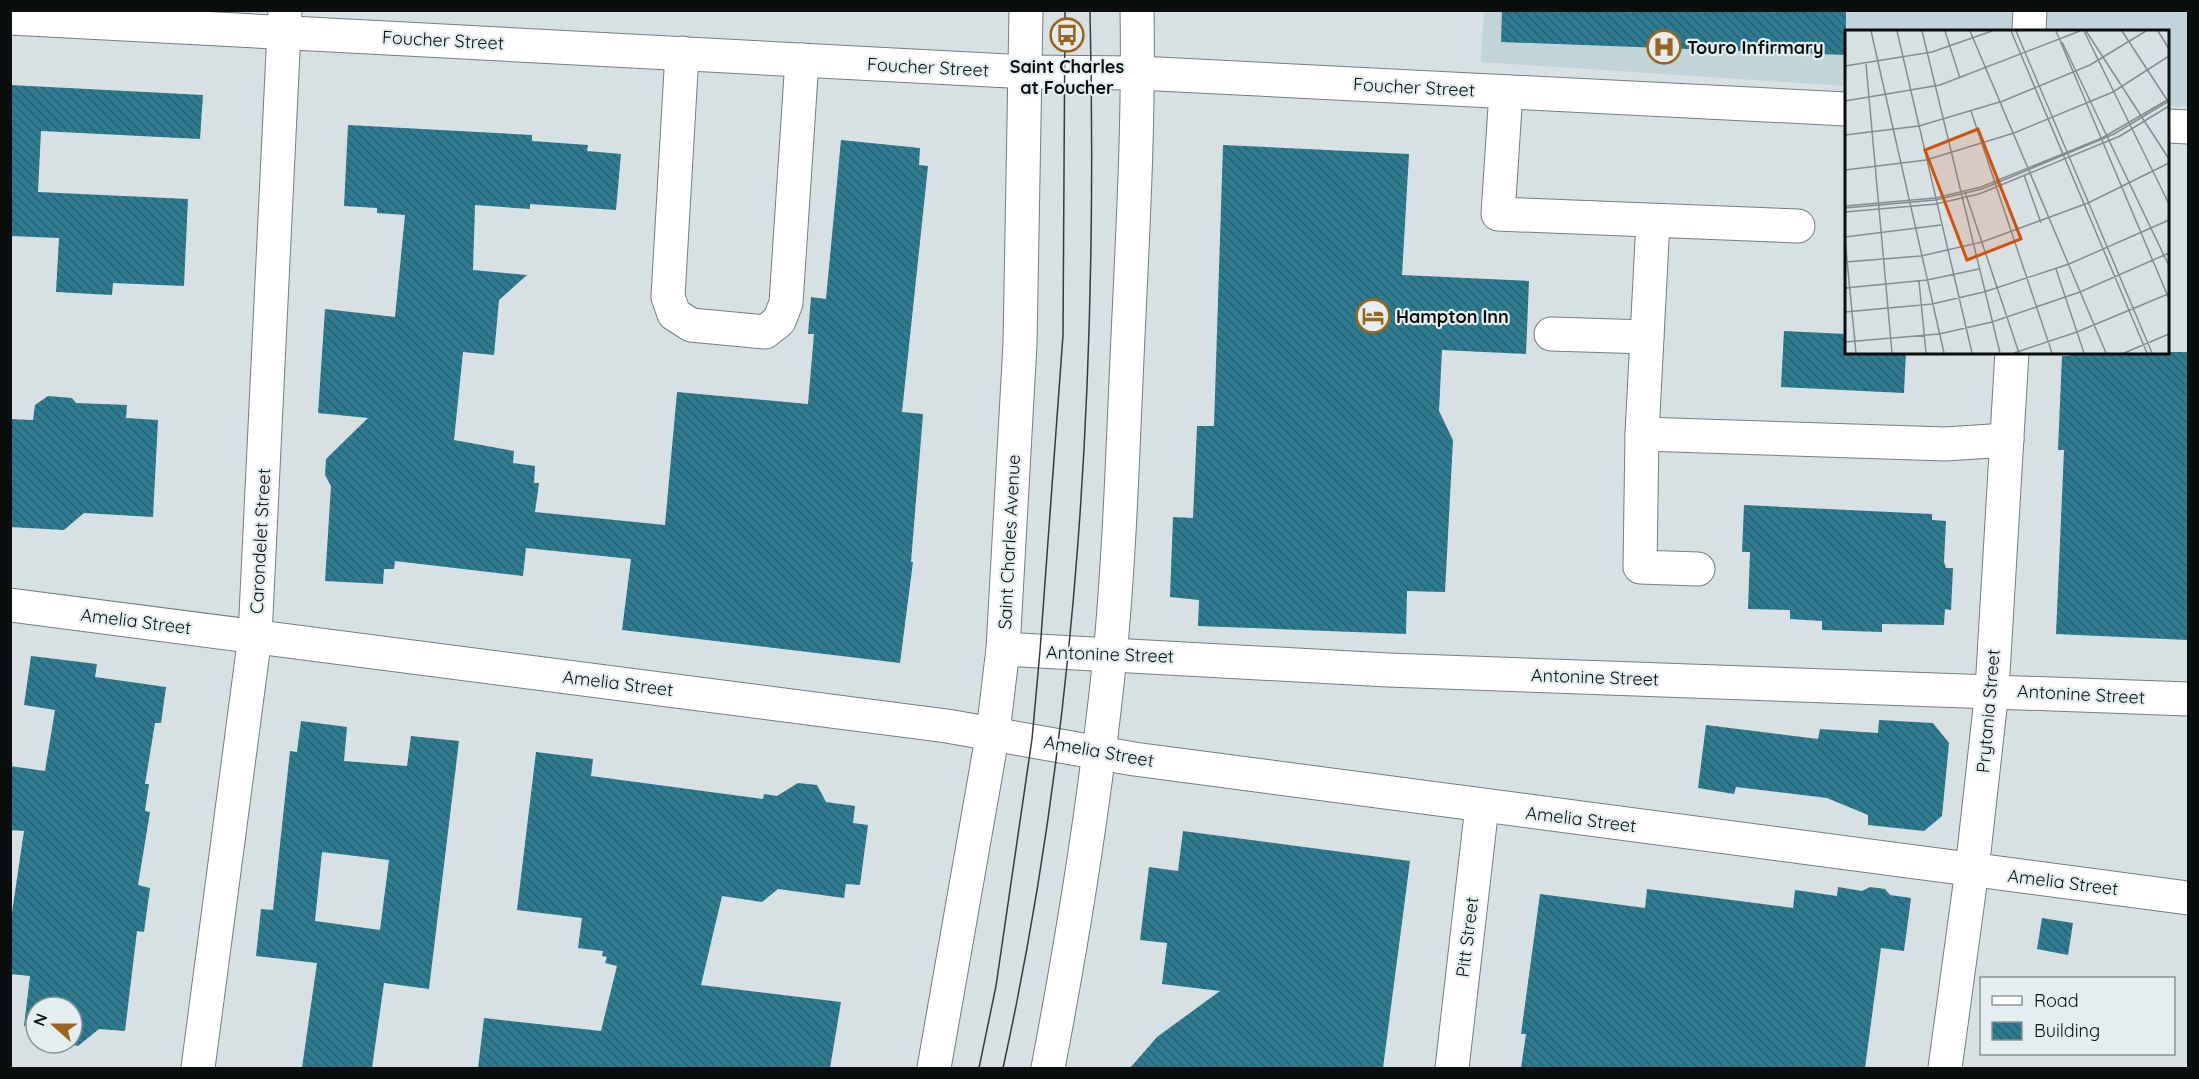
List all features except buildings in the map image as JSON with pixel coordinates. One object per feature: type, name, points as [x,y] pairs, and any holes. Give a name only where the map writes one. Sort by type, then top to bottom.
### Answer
[{"type":"street","name":"Saint Charles Avenue","points":[[933,1068],[993,732],[1003,649],[1020,344],[1027,72],[1026,10]]},
{"type":"street","points":[[1048,1068],[1099,754],[1110,654],[1125,410],[1138,73],[1137,10]]},
{"type":"street","points":[[2029,30],[2030,10]]},
{"type":"street","name":"Foucher Street","points":[[10,18],[285,21],[682,53],[802,60],[1027,72],[1138,73],[1845,109]]},
{"type":"street","name":"Carondelet Street","points":[[198,1068],[255,636],[285,21]]},
{"type":"street","points":[[682,53],[668,297],[674,314],[692,325],[765,332],[779,321],[786,303],[802,60]]},
{"type":"street","points":[[1506,92],[1497,214],[1797,226]]},
{"type":"street","points":[[2169,126],[2188,127]]},
{"type":"street","points":[[1653,220],[1642,434],[1640,567],[1698,569]]},
{"type":"street","points":[[1551,334],[1647,337]]},
{"type":"street","name":"Prytania Street","points":[[1945,1068],[1972,870],[1992,690],[2012,354]]},
{"type":"street","points":[[1642,434],[1945,444],[2007,440]]},
{"type":"street","name":"Amelia Street","points":[[10,605],[993,732],[1099,754],[2188,898]]},
{"type":"street","name":"Antonine Street","points":[[1003,649],[1388,670],[1992,690],[2188,699]]},
{"type":"street","name":"Pitt Street","points":[[1452,1068],[1482,806]]},
{"type":"shaded area","name":"Touro Infirmary","points":[[1484,11],[2188,11],[2188,107],[2169,106],[2169,30],[1845,30],[1845,86],[1481,62]]},
{"type":"tram line","points":[[979,1068],[996,986],[1032,739],[1040,651],[1063,335],[1065,10]]},
{"type":"tram line","points":[[1003,1068],[1029,938],[1050,806],[1066,675],[1078,542],[1086,409],[1090,276],[1092,143],[1090,10]]},
{"type":"place","name":"Saint Charles at Foucher","points":[[1067,35]]},
{"type":"place","name":"Touro Infirmary","points":[[1664,47]]},
{"type":"place","name":"Hampton Inn","points":[[1373,316]]}]
